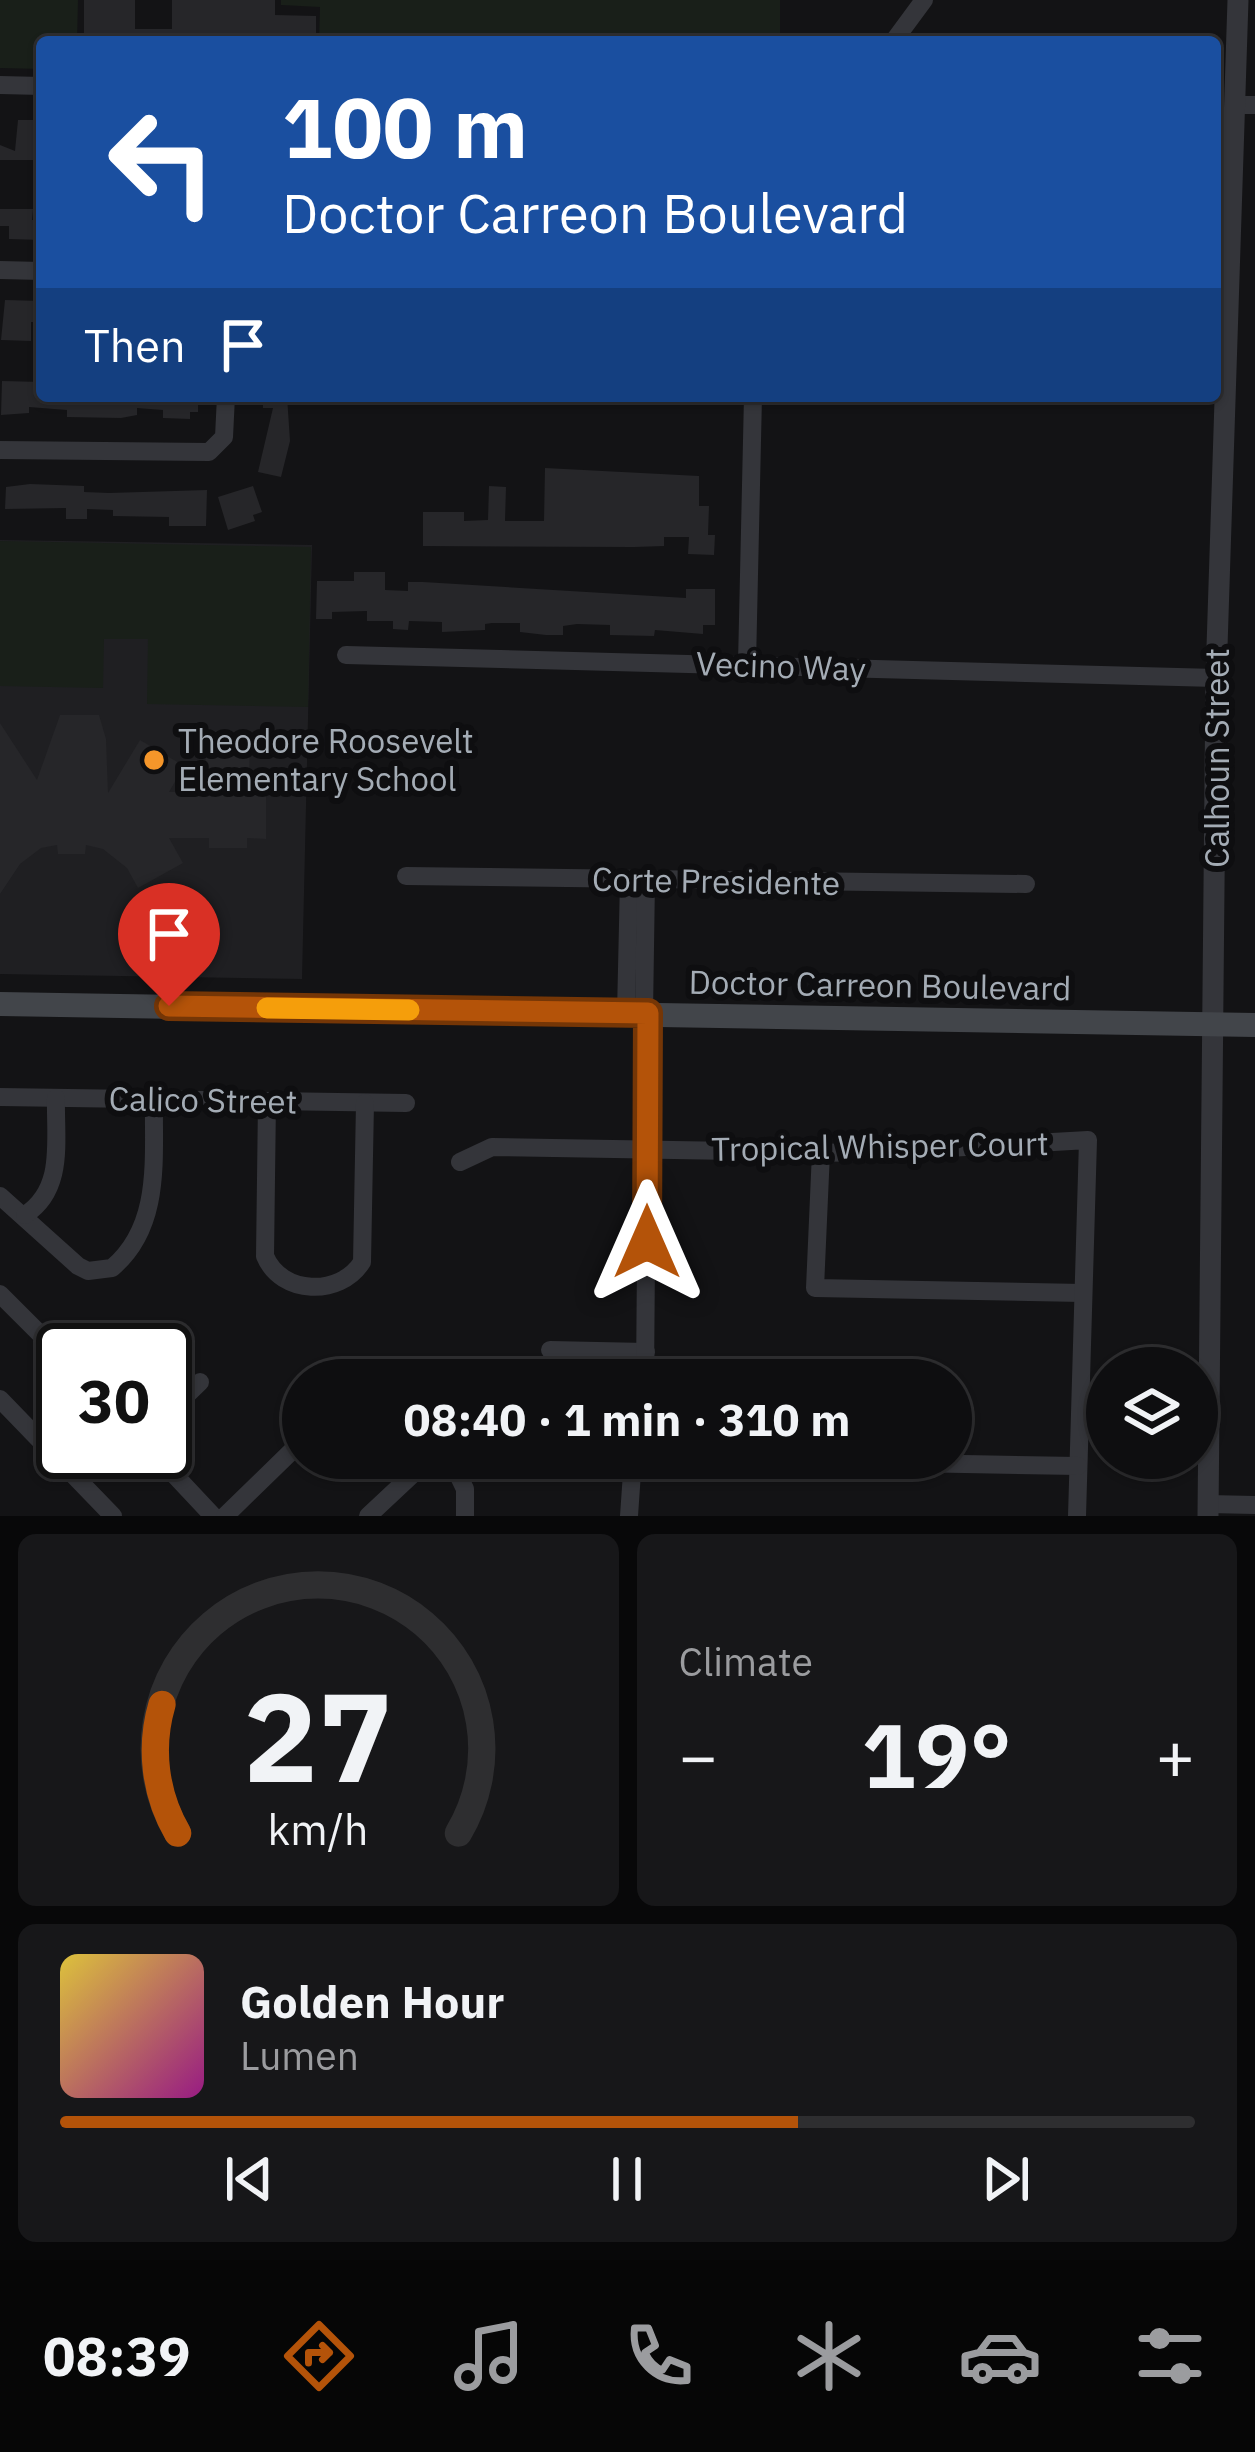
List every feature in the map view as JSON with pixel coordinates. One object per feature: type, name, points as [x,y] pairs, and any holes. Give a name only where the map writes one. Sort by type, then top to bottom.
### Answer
[{"type":"main road","name":"Doctor Carreon Boulevard","points":[[0,1004],[1255,1025]]},
{"type":"street","points":[[897,36],[924,0]]},
{"type":"street","name":"Calhoun Street","points":[[1221,359],[1246,105],[1238,0]]},
{"type":"street","points":[[0,85],[36,86]]},
{"type":"street","points":[[0,270],[36,271]]},
{"type":"street","points":[[0,450],[201,454],[216,449],[225,432],[226,402]]},
{"type":"street","points":[[747,664],[753,402]]},
{"type":"street","name":"Calhoun Street","points":[[1208,1510],[1220,402]]},
{"type":"street","name":"Vecino Way","points":[[346,655],[1216,678]]},
{"type":"street","name":"Corte Presidente","points":[[406,876],[1026,884]]},
{"type":"street","points":[[637,880],[647,1149],[646,1359]]},
{"type":"street","name":"Calico Street","points":[[0,1097],[406,1103]]},
{"type":"street","points":[[25,1215],[42,1203],[53,1186],[56,1098]]},
{"type":"street","points":[[0,1196],[88,1271],[112,1268],[124,1258],[144,1224],[152,1194],[154,1100]]},
{"type":"street","points":[[267,1101],[265,1256],[277,1277],[292,1284],[333,1285],[355,1274],[362,1262],[365,1103]]},
{"type":"street","name":"Tropical Whisper Court","points":[[460,1162],[492,1147],[820,1152],[1088,1140],[1083,1293]]},
{"type":"street","points":[[820,1152],[814,1288],[1083,1293],[1077,1516]]},
{"type":"street","points":[[0,1294],[36,1330]]},
{"type":"street","points":[[550,1350],[646,1352]]},
{"type":"street","points":[[192,1390],[200,1382]]},
{"type":"street","points":[[0,1399],[113,1516]]},
{"type":"street","points":[[225,1516],[282,1460]]},
{"type":"street","points":[[972,1464],[1078,1466]]},
{"type":"street","points":[[178,1479],[213,1516]]},
{"type":"street","points":[[368,1516],[408,1479]]},
{"type":"street","points":[[460,1479],[465,1516]]},
{"type":"street","points":[[629,1516],[632,1479]]},
{"type":"street","points":[[1208,1510],[1255,1505]]},
{"type":"shaded area","points":[[0,0],[78,0],[77,36],[36,36],[36,69],[0,68]]},
{"type":"shaded area","points":[[281,0],[780,0],[780,36],[319,36],[320,7],[281,5]]},
{"type":"shaded area","name":"Theodore Roosevelt Elementary School","points":[[0,540],[312,545],[302,979],[0,974]]},
{"type":"shaded area","points":[[0,541],[311,547],[308,707],[147,704],[148,639],[104,639],[103,688],[0,686]]},
{"type":"building","points":[[84,0],[135,0],[135,29],[172,29],[172,0],[275,0],[275,15],[316,16],[316,36],[84,36]]},
{"type":"building","points":[[18,120],[36,120],[36,160],[0,160],[0,145],[15,151]]},
{"type":"building","points":[[0,209],[33,209],[36,240],[9,239],[9,226],[0,226]]},
{"type":"building","points":[[5,300],[36,301],[31,341],[1,340]]},
{"type":"building","points":[[2,381],[36,382],[36,402],[198,402],[198,412],[190,412],[190,419],[163,418],[163,410],[137,408],[137,415],[121,418],[67,417],[67,410],[29,407],[29,413],[1,415]]},
{"type":"building","points":[[263,402],[287,402],[290,441],[281,477],[258,472],[273,408],[263,408]]},
{"type":"building","points":[[545,468],[699,476],[699,506],[709,506],[708,535],[715,535],[714,555],[688,554],[689,537],[664,537],[664,546],[423,546],[423,512],[464,512],[464,521],[488,520],[489,486],[506,487],[505,521],[544,521]]},
{"type":"building","points":[[84,486],[84,492],[109,493],[207,490],[206,526],[169,526],[169,517],[113,516],[113,510],[87,509],[87,519],[66,519],[66,508],[5,509],[6,487]]},
{"type":"building","points":[[253,486],[262,512],[253,515],[255,521],[228,530],[218,497]]},
{"type":"building","points":[[354,572],[385,572],[385,590],[408,591],[408,582],[423,582],[686,598],[686,589],[715,589],[715,625],[703,625],[703,634],[655,630],[654,636],[610,635],[610,625],[577,624],[563,626],[563,635],[546,635],[520,632],[520,623],[442,632],[442,622],[409,621],[408,630],[393,629],[393,621],[367,621],[367,611],[332,612],[332,619],[316,619],[317,581],[354,581]]},
{"type":"building","points":[[60,715],[99,715],[106,739],[108,793],[140,740],[184,766],[169,792],[205,792],[206,735],[250,736],[249,786],[266,785],[266,839],[247,838],[247,848],[209,848],[209,838],[169,838],[183,863],[138,888],[127,868],[103,849],[86,845],[85,854],[58,854],[57,845],[41,848],[20,864],[0,894],[0,723],[37,780]]},
{"type":"slow traffic","points":[[267,1008],[409,1010]]},
{"type":"place","name":"Theodore Roosevelt Elementary School","points":[[154,760]]},
{"type":"route","points":[[169,1006],[648,1013],[647,1242]]}]
